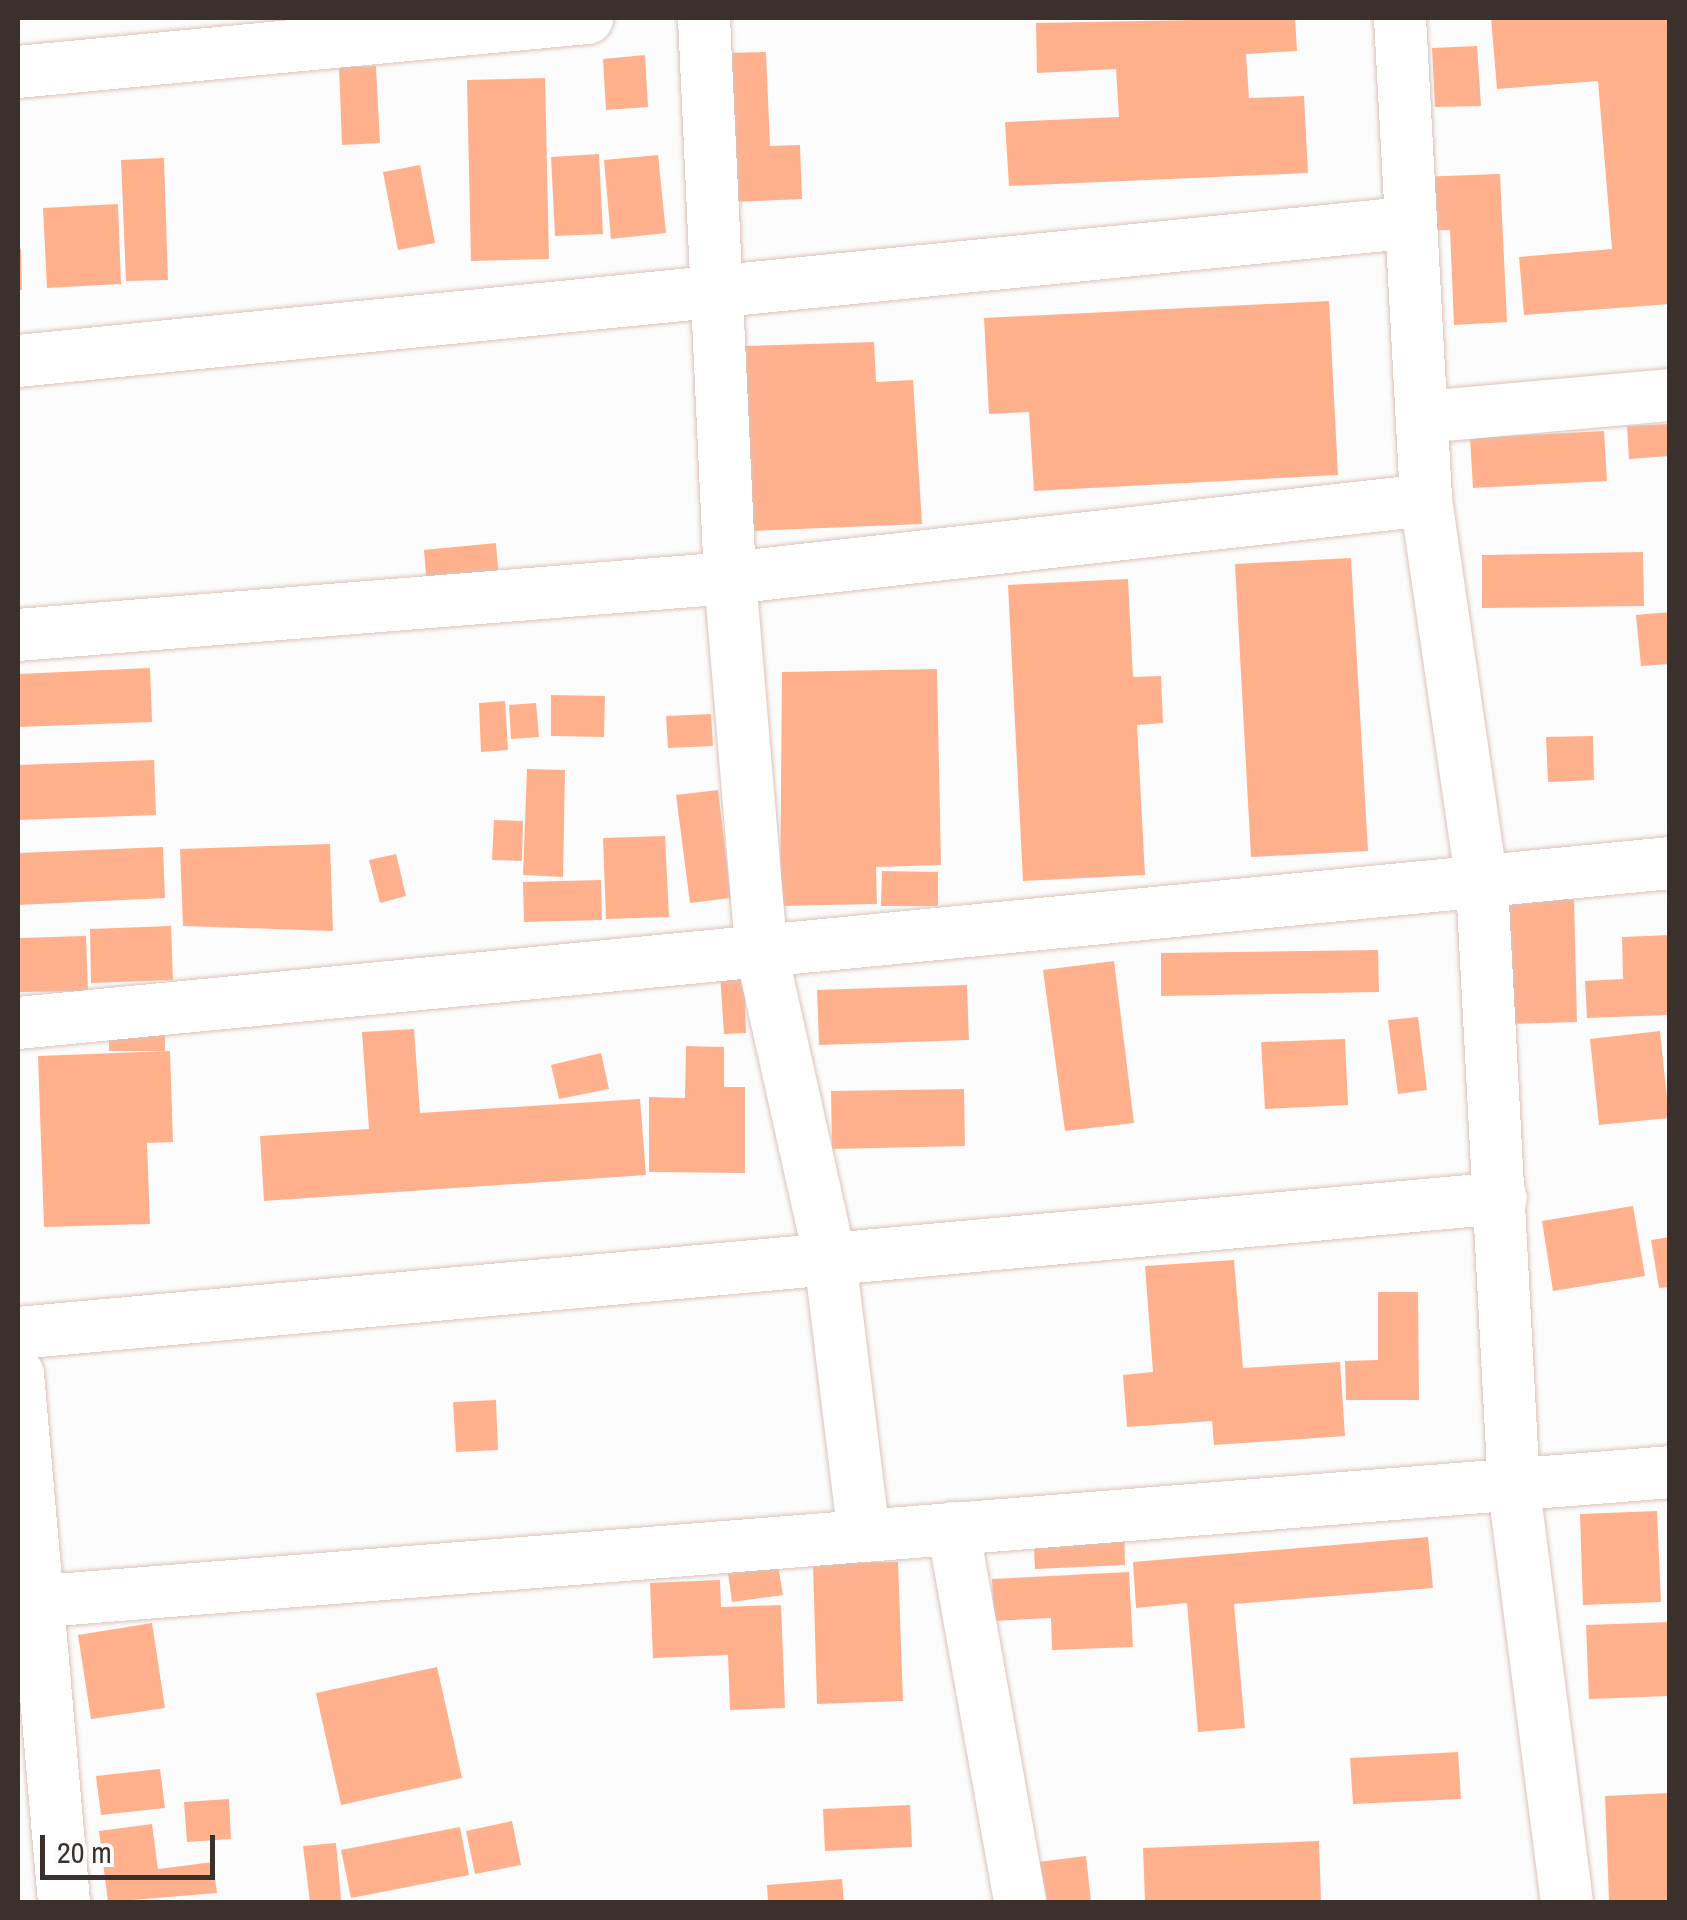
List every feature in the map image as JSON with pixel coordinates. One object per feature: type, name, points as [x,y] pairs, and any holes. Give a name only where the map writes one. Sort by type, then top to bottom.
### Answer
[{"type":"street","points":[[18,72],[405,26],[587,18]]},
{"type":"street","points":[[704,18],[723,292],[730,578],[761,950],[830,1259],[864,1534]]},
{"type":"street","points":[[1400,18],[1406,222],[1423,416],[1426,500],[1482,884],[1514,1489],[1568,1902]]},
{"type":"street","points":[[18,361],[1406,222]]},
{"type":"street","points":[[1423,416],[1670,395]]},
{"type":"street","points":[[18,636],[730,578],[1426,500]]},
{"type":"street","points":[[18,1023],[1670,863]]},
{"type":"street","points":[[18,1333],[1501,1198]]},
{"type":"street","points":[[18,1374],[27,1602],[64,1902]]},
{"type":"street","points":[[27,1602],[864,1534],[1514,1489],[1670,1472]]},
{"type":"street","points":[[952,1528],[1020,1902]]},
{"type":"building","points":[[1295,18],[1297,51],[1246,54],[1249,98],[1304,96],[1308,173],[1009,186],[1005,122],[1119,117],[1116,69],[1037,73],[1036,23]]},
{"type":"building","points":[[1491,18],[1670,18],[1670,304],[1524,315],[1519,257],[1612,249],[1598,81],[1497,89]]},
{"type":"building","points":[[1477,46],[1481,106],[1435,107],[1432,48]]},
{"type":"building","points":[[766,52],[770,146],[800,145],[802,199],[733,202],[727,53]]},
{"type":"building","points":[[645,55],[648,107],[606,110],[603,59]]},
{"type":"building","points":[[376,66],[380,143],[342,145],[339,67]]},
{"type":"building","points":[[545,78],[549,259],[471,261],[467,80]]},
{"type":"building","points":[[599,154],[603,234],[555,236],[551,157]]},
{"type":"building","points":[[658,155],[666,233],[611,239],[604,160]]},
{"type":"building","points":[[164,158],[168,280],[126,281],[121,160]]},
{"type":"building","points":[[420,165],[435,243],[398,250],[383,172]]},
{"type":"building","points":[[1500,174],[1507,322],[1454,325],[1450,230],[1420,231],[1418,177]]},
{"type":"building","points":[[118,204],[121,284],[47,288],[43,208]]},
{"type":"building","points":[[21,249],[22,290],[18,290],[18,250]]},
{"type":"building","points":[[1329,301],[1338,475],[1034,491],[1029,412],[989,414],[984,318]]},
{"type":"building","points":[[874,342],[876,382],[913,380],[922,524],[752,531],[745,346]]},
{"type":"building","points":[[1670,424],[1670,456],[1629,459],[1627,426]]},
{"type":"building","points":[[1604,431],[1607,481],[1473,488],[1470,438]]},
{"type":"building","points":[[496,543],[499,580],[427,586],[424,550]]},
{"type":"building","points":[[1643,552],[1644,606],[1482,608],[1482,555]]},
{"type":"building","points":[[1351,558],[1368,851],[1251,857],[1235,564]]},
{"type":"building","points":[[1128,579],[1133,677],[1161,676],[1163,723],[1137,725],[1145,875],[1023,881],[1008,585]]},
{"type":"building","points":[[1670,612],[1670,664],[1641,666],[1636,615]]},
{"type":"building","points":[[150,668],[152,722],[18,727],[18,674]]},
{"type":"building","points":[[937,669],[941,865],[876,867],[877,904],[780,906],[782,672]]},
{"type":"building","points":[[551,695],[605,696],[604,737],[551,736]]},
{"type":"building","points":[[505,701],[508,750],[481,752],[479,703]]},
{"type":"building","points":[[536,703],[539,737],[511,739],[509,705]]},
{"type":"building","points":[[711,714],[713,746],[668,748],[666,716]]},
{"type":"building","points":[[1593,736],[1594,780],[1548,782],[1546,737]]},
{"type":"building","points":[[154,760],[156,815],[18,820],[18,765]]},
{"type":"building","points":[[527,769],[565,770],[563,877],[523,875]]},
{"type":"building","points":[[718,790],[731,898],[690,903],[676,795]]},
{"type":"building","points":[[494,820],[523,821],[522,861],[492,860]]},
{"type":"building","points":[[665,836],[669,917],[606,919],[603,838]]},
{"type":"building","points":[[330,844],[333,931],[183,926],[180,849]]},
{"type":"building","points":[[163,847],[165,898],[18,905],[18,853]]},
{"type":"building","points":[[396,854],[406,896],[380,903],[369,860]]},
{"type":"building","points":[[882,871],[938,872],[938,906],[881,906]]},
{"type":"building","points":[[601,880],[602,920],[524,922],[523,882]]},
{"type":"building","points":[[1574,898],[1577,1022],[1506,1024],[1503,899]]},
{"type":"building","points":[[171,926],[173,980],[91,983],[90,929]]},
{"type":"building","points":[[1670,935],[1670,1015],[1587,1018],[1585,981],[1623,979],[1622,937]]},
{"type":"building","points":[[86,936],[88,991],[18,992],[18,938]]},
{"type":"building","points":[[1378,950],[1379,992],[1161,996],[1161,953]]},
{"type":"building","points":[[1114,961],[1134,1123],[1065,1131],[1043,970]]},
{"type":"building","points":[[744,973],[746,1033],[724,1034],[720,974]]},
{"type":"building","points":[[967,985],[969,1040],[819,1045],[817,990]]},
{"type":"building","points":[[1418,1017],[1427,1090],[1398,1094],[1388,1020]]},
{"type":"building","points":[[109,1027],[165,1027],[165,1051],[109,1051]]},
{"type":"building","points":[[414,1029],[420,1113],[640,1099],[646,1175],[264,1201],[260,1136],[369,1129],[362,1032]]},
{"type":"building","points":[[1660,1031],[1669,1118],[1599,1125],[1590,1039]]},
{"type":"building","points":[[1345,1039],[1348,1105],[1265,1109],[1261,1042]]},
{"type":"building","points":[[686,1046],[724,1047],[724,1087],[745,1087],[745,1173],[649,1172],[649,1097],[685,1098]]},
{"type":"building","points":[[170,1051],[173,1142],[147,1143],[150,1224],[44,1227],[38,1056]]},
{"type":"building","points":[[601,1053],[609,1089],[559,1099],[551,1065]]},
{"type":"building","points":[[964,1089],[965,1146],[832,1149],[831,1091]]},
{"type":"building","points":[[1633,1206],[1645,1276],[1553,1291],[1542,1221]]},
{"type":"building","points":[[1670,1237],[1670,1287],[1659,1288],[1651,1240]]},
{"type":"building","points":[[1234,1260],[1243,1368],[1340,1362],[1345,1436],[1214,1445],[1212,1421],[1127,1427],[1123,1375],[1153,1372],[1145,1266]]},
{"type":"building","points":[[1378,1292],[1418,1292],[1419,1400],[1346,1400],[1345,1361],[1378,1360]]},
{"type":"building","points":[[496,1400],[498,1450],[456,1452],[453,1402]]},
{"type":"building","points":[[1657,1511],[1661,1602],[1583,1605],[1580,1514]]},
{"type":"building","points":[[1124,1524],[1125,1565],[1035,1569],[1033,1528]]},
{"type":"building","points":[[1428,1537],[1433,1588],[1234,1604],[1245,1728],[1198,1732],[1187,1603],[1136,1608],[1133,1562]]},
{"type":"building","points":[[898,1562],[903,1701],[817,1704],[813,1563]]},
{"type":"building","points":[[778,1565],[783,1595],[732,1602],[728,1573]]},
{"type":"building","points":[[1129,1572],[1133,1647],[1052,1650],[1051,1618],[994,1621],[992,1579]]},
{"type":"building","points":[[720,1580],[721,1607],[781,1605],[785,1708],[730,1710],[728,1655],[653,1658],[650,1583]]},
{"type":"building","points":[[1670,1622],[1670,1696],[1589,1699],[1586,1625]]},
{"type":"building","points":[[152,1623],[165,1708],[91,1719],[78,1635]]},
{"type":"building","points":[[437,1667],[462,1778],[341,1805],[316,1693]]},
{"type":"building","points":[[1458,1752],[1461,1799],[1353,1804],[1350,1758]]},
{"type":"building","points":[[160,1769],[165,1808],[101,1815],[96,1776]]},
{"type":"building","points":[[1670,1793],[1670,1902],[1609,1902],[1605,1796]]},
{"type":"building","points":[[229,1799],[231,1839],[187,1842],[184,1802]]},
{"type":"building","points":[[910,1805],[912,1847],[825,1851],[823,1809]]},
{"type":"building","points":[[512,1821],[521,1865],[475,1874],[466,1831]]},
{"type":"building","points":[[152,1824],[158,1869],[213,1862],[217,1893],[108,1902],[99,1831]]},
{"type":"building","points":[[460,1827],[469,1875],[351,1898],[341,1850]]},
{"type":"building","points":[[1319,1841],[1321,1902],[1145,1902],[1143,1848]]},
{"type":"building","points":[[336,1843],[341,1900],[310,1902],[303,1846]]},
{"type":"building","points":[[1086,1856],[1091,1902],[1043,1902],[1038,1862]]},
{"type":"building","points":[[842,1879],[844,1902],[768,1902],[767,1885]]}]
